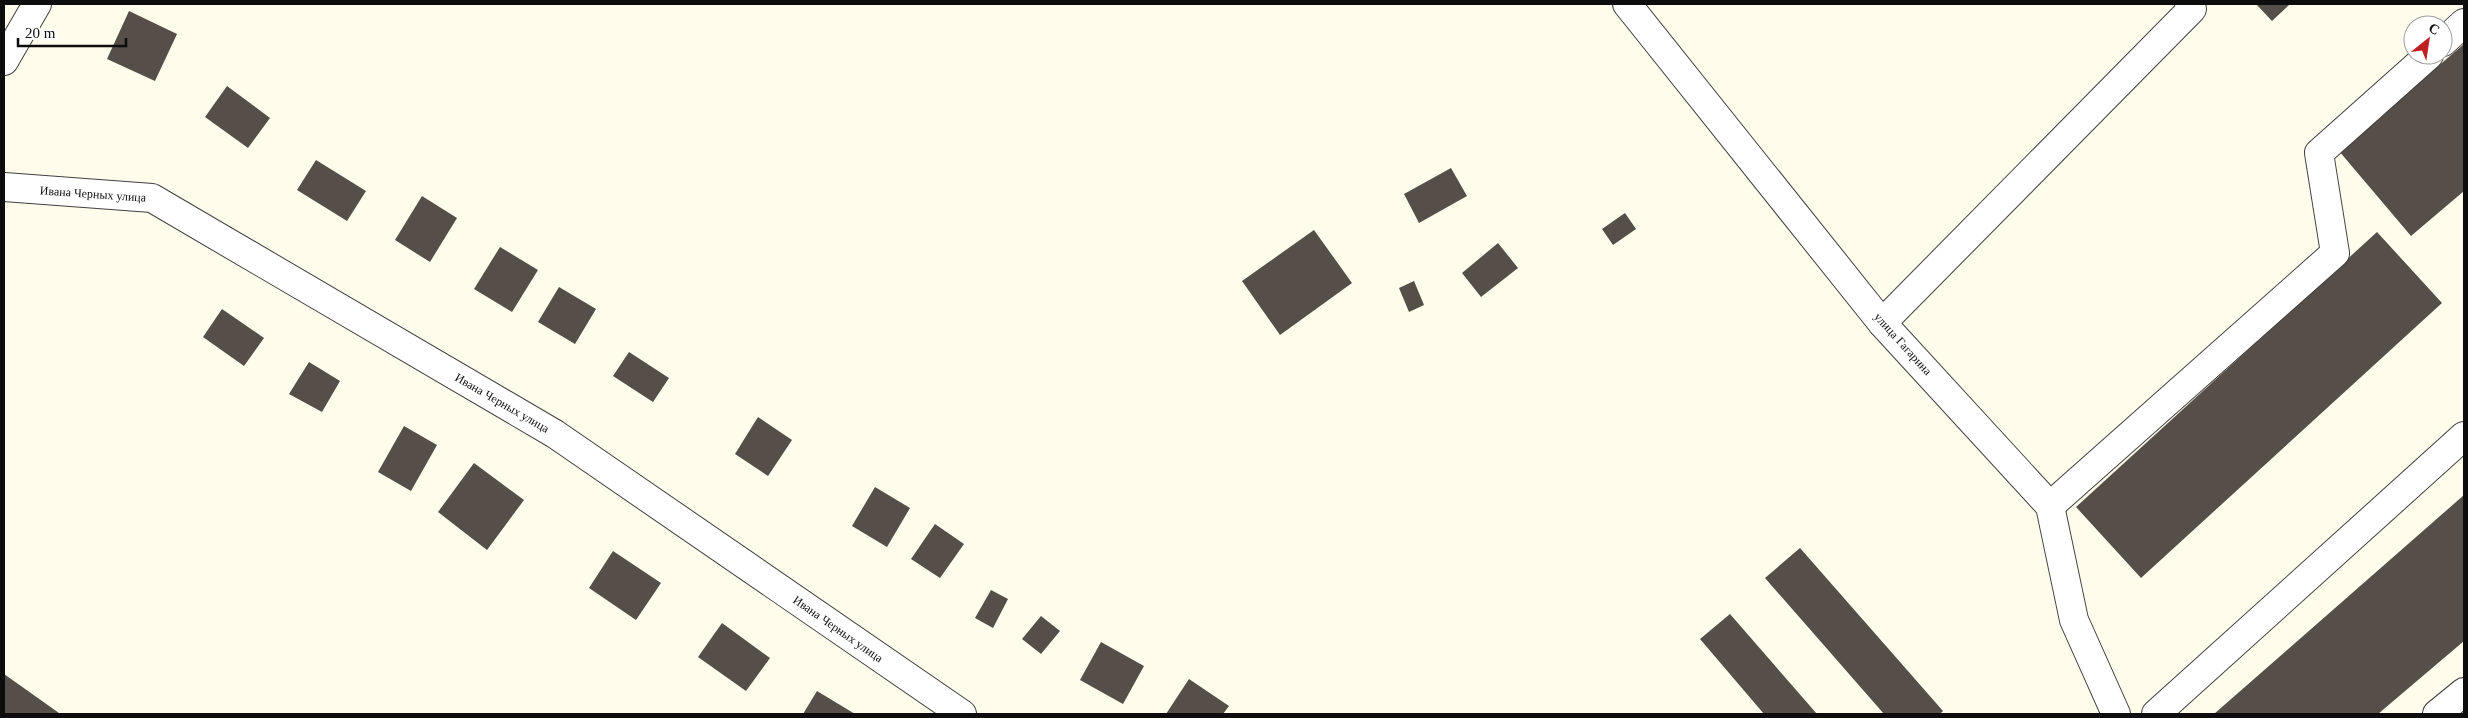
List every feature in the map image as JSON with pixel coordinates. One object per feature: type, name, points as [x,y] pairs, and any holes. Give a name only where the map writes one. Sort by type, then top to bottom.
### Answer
[{"type":"street","points":[[4,60],[36,4]]},
{"type":"street","name":"улица Гагарина","points":[[1627,4],[1882,323],[2050,506]]},
{"type":"street","points":[[1882,323],[2192,9],[2190,4]]},
{"type":"street","points":[[2453,33],[2464,23]]},
{"type":"street","points":[[2116,714],[2074,620],[2050,506],[2335,253],[2319,153],[2418,65]]},
{"type":"street","name":"Ивана Черных улица","points":[[4,187],[152,198],[555,434],[962,714]]},
{"type":"street","points":[[2156,714],[2464,436]]},
{"type":"street","points":[[2437,714],[2464,692]]},
{"type":"building","points":[[2256,4],[2290,4],[2272,21]]},
{"type":"building","points":[[129,11],[177,34],[155,81],[107,59]]},
{"type":"building","points":[[2464,44],[2464,191],[2411,236],[2339,151],[2439,65],[2453,65],[2453,53]]},
{"type":"building","points":[[227,86],[270,118],[248,148],[205,117]]},
{"type":"building","points":[[316,160],[366,191],[347,221],[297,190]]},
{"type":"building","points":[[1451,168],[1467,196],[1419,223],[1404,194]]},
{"type":"building","points":[[422,196],[457,218],[430,262],[395,240]]},
{"type":"building","points":[[1625,213],[1636,229],[1613,245],[1602,229]]},
{"type":"building","points":[[1314,230],[1352,283],[1280,335],[1242,281]]},
{"type":"building","points":[[2377,232],[2442,303],[2141,578],[2076,507]]},
{"type":"building","points":[[1498,243],[1518,268],[1481,297],[1462,273]]},
{"type":"building","points":[[500,247],[538,270],[512,312],[474,289]]},
{"type":"building","points":[[1414,281],[1424,305],[1409,312],[1399,288]]},
{"type":"building","points":[[559,287],[596,309],[575,344],[538,322]]},
{"type":"building","points":[[222,309],[264,338],[244,366],[203,337]]},
{"type":"building","points":[[629,352],[669,378],[653,402],[613,376]]},
{"type":"building","points":[[309,362],[340,381],[322,412],[289,394]]},
{"type":"building","points":[[758,417],[792,440],[768,476],[735,454]]},
{"type":"building","points":[[404,426],[437,445],[411,491],[378,472]]},
{"type":"building","points":[[474,463],[524,500],[487,550],[438,512]]},
{"type":"building","points":[[875,487],[910,508],[887,547],[852,526]]},
{"type":"building","points":[[2464,495],[2464,641],[2378,714],[2214,714]]},
{"type":"building","points":[[935,524],[964,544],[940,578],[911,559]]},
{"type":"building","points":[[1800,548],[1943,711],[1940,714],[1884,714],[1765,578]]},
{"type":"building","points":[[613,551],[661,583],[636,620],[589,588]]},
{"type":"building","points":[[991,590],[1008,599],[993,628],[975,618]]},
{"type":"building","points":[[1730,614],[1817,714],[1764,714],[1700,639]]},
{"type":"building","points":[[1041,616],[1060,631],[1041,654],[1022,639]]},
{"type":"building","points":[[722,623],[770,658],[746,691],[698,657]]},
{"type":"building","points":[[1101,642],[1144,666],[1123,704],[1080,680]]},
{"type":"building","points":[[4,674],[59,713],[4,714]]},
{"type":"building","points":[[1189,679],[1229,706],[1223,714],[1166,714]]},
{"type":"building","points":[[817,691],[855,714],[803,714]]}]
